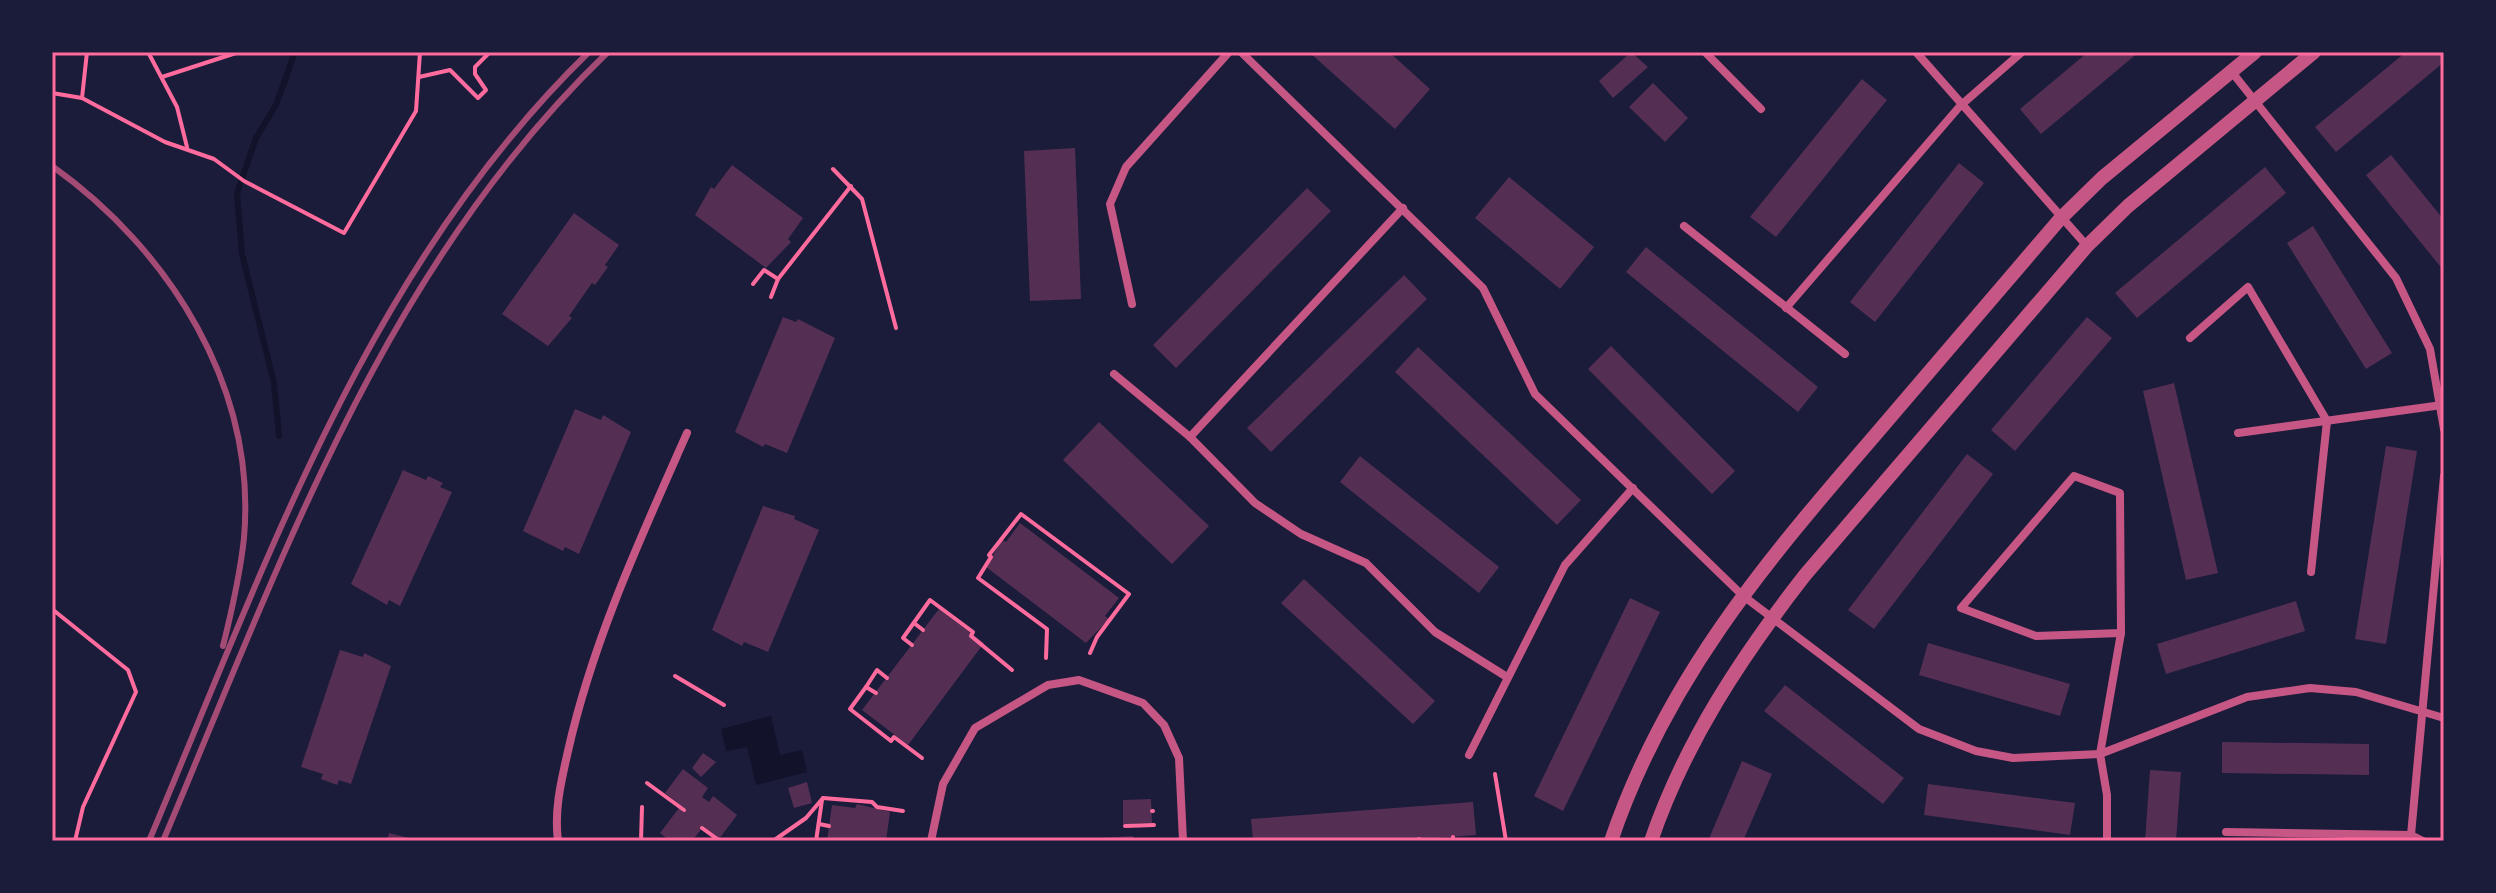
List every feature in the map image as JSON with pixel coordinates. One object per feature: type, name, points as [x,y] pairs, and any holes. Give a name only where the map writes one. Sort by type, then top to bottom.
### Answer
[{"type":"street","points":[[1132,304],[1110,204],[1126,167],[1229,52]]},
{"type":"street","points":[[1241,52],[1483,288],[1535,394],[1742,595],[1899,717],[1943,741],[2013,758],[2100,754],[2216,708],[2278,691],[2341,689],[2444,718]]},
{"type":"street","points":[[1705,52],[1761,109]]},
{"type":"street","points":[[1916,52],[1960,106],[2087,246]]},
{"type":"street","points":[[1786,308],[1960,106],[2022,52]]},
{"type":"street","points":[[1611,841],[1648,747],[1673,700],[1742,595],[2060,219],[2102,178],[2255,52]]},
{"type":"street","points":[[1651,841],[1682,764],[1706,718],[1771,618],[2087,246],[2128,206],[2314,52]]},
{"type":"street","points":[[2231,71],[2396,278],[2430,349],[2444,429]]},
{"type":"street","points":[[1190,437],[1403,208]]},
{"type":"street","points":[[1684,226],[1845,354]]},
{"type":"street","points":[[2190,338],[2248,287],[2327,421],[2311,572]]},
{"type":"street","points":[[1114,374],[1190,437],[1255,503],[1301,534],[1366,563],[1435,632],[1507,677]]},
{"type":"street","points":[[2238,433],[2442,405]]},
{"type":"street","points":[[558,841],[555,815],[582,687],[620,588],[687,433]]},
{"type":"street","points":[[2107,841],[2107,795],[2100,754],[2121,633],[2120,493],[2074,476],[1961,608],[2036,636],[2121,633]]},
{"type":"street","points":[[2411,835],[2444,476]]},
{"type":"street","points":[[1469,755],[1565,565],[1633,488]]},
{"type":"street","points":[[931,841],[936,806],[949,767],[977,725],[1048,685],[1079,680],[1143,703],[1164,725],[1179,758],[1183,841]]},
{"type":"street","points":[[2226,832],[2411,835],[2423,841]]},
{"type":"path","points":[[82,98],[87,52]]},
{"type":"path","points":[[148,52],[177,107],[187,147]]},
{"type":"path","points":[[162,77],[239,52]]},
{"type":"path","points":[[52,93],[82,98],[165,142],[187,147],[214,159],[244,181],[344,233],[416,111],[420,52]]},
{"type":"path","points":[[419,77],[450,70],[478,98],[486,90],[475,74],[475,67],[490,52]]},
{"type":"path","points":[[833,169],[831,172],[862,199],[896,328]]},
{"type":"path","points":[[771,297],[778,279],[850,187]]},
{"type":"path","points":[[753,284],[764,270],[778,279]]},
{"type":"path","points":[[1046,658],[1047,629],[978,578],[991,557],[989,555],[1021,514],[1129,594],[1097,637],[1090,653]]},
{"type":"path","points":[[912,645],[903,638],[930,600],[973,632]]},
{"type":"path","points":[[52,609],[128,670],[136,692],[83,807],[75,841]]},
{"type":"path","points":[[914,623],[923,630]]},
{"type":"path","points":[[973,632],[970,636],[982,646]]},
{"type":"path","points":[[973,632],[971,636],[1012,670]]},
{"type":"path","points":[[887,678],[877,670],[850,709],[891,741],[894,737],[922,758]]},
{"type":"path","points":[[675,676],[724,705]]},
{"type":"path","points":[[866,687],[876,693]]},
{"type":"path","points":[[1495,774],[1506,841]]},
{"type":"path","points":[[647,783],[684,810]]},
{"type":"path","points":[[823,798],[872,802],[877,807],[903,811]]},
{"type":"path","points":[[816,841],[823,798]]},
{"type":"path","points":[[773,841],[806,818],[823,798]]},
{"type":"path","points":[[641,841],[642,807]]},
{"type":"path","points":[[819,824],[829,826]]},
{"type":"path","points":[[1125,826],[1154,825]]},
{"type":"path","points":[[702,828],[720,841]]},
{"type":"shaded area","points":[[771,716],[780,755],[802,750],[807,772],[756,785],[747,747],[726,751],[721,729]]},
{"type":"building","points":[[1309,52],[1389,52],[1430,89],[1395,129]]},
{"type":"building","points":[[1631,52],[1648,67],[1613,98],[1599,81]]},
{"type":"building","points":[[2088,52],[2139,52],[2041,134],[2020,109]]},
{"type":"building","points":[[2406,52],[2444,52],[2444,62],[2336,152],[2315,127]]},
{"type":"building","points":[[1862,79],[1887,100],[1776,237],[1750,217]]},
{"type":"building","points":[[1653,83],[1688,118],[1665,142],[1629,107]]},
{"type":"building","points":[[1075,148],[1081,299],[1030,301],[1024,151]]},
{"type":"building","points":[[2391,155],[2444,220],[2444,271],[2366,175]]},
{"type":"building","points":[[1959,163],[1984,183],[1875,322],[1850,302]]},
{"type":"building","points":[[732,165],[803,218],[788,239],[791,242],[766,268],[695,215],[711,187],[714,189]]},
{"type":"building","points":[[2265,167],[2286,193],[2137,318],[2115,293]]},
{"type":"building","points":[[1509,177],[1594,247],[1560,289],[1475,218]]},
{"type":"building","points":[[1307,188],[1331,211],[1176,368],[1153,345]]},
{"type":"building","points":[[574,213],[619,245],[605,265],[608,267],[595,285],[592,283],[569,316],[572,318],[548,346],[502,314]]},
{"type":"building","points":[[2313,226],[2392,353],[2366,369],[2287,243]]},
{"type":"building","points":[[1646,247],[1818,387],[1798,412],[1626,272]]},
{"type":"building","points":[[1404,275],[1427,299],[1271,452],[1247,428]]},
{"type":"building","points":[[783,317],[796,322],[798,319],[835,338],[787,453],[765,444],[763,447],[735,432]]},
{"type":"building","points":[[2087,317],[2112,338],[2015,451],[1991,430]]},
{"type":"building","points":[[1611,346],[1735,471],[1712,494],[1588,369]]},
{"type":"building","points":[[1418,347],[1581,500],[1557,525],[1395,372]]},
{"type":"building","points":[[2174,383],[2218,573],[2186,580],[2143,391]]},
{"type":"building","points":[[575,409],[601,420],[603,415],[631,432],[579,554],[565,547],[563,551],[523,531]]},
{"type":"building","points":[[1099,422],[1209,526],[1172,564],[1063,460]]},
{"type":"building","points":[[2386,446],[2417,451],[2386,644],[2355,639]]},
{"type":"building","points":[[1967,454],[1993,474],[1874,629],[1848,610]]},
{"type":"building","points":[[1360,456],[1499,567],[1479,593],[1340,482]]},
{"type":"building","points":[[403,470],[426,480],[428,476],[443,483],[440,487],[452,492],[400,606],[389,600],[387,605],[351,584]]},
{"type":"building","points":[[763,506],[795,516],[794,519],[819,530],[768,652],[744,642],[742,646],[712,630]]},
{"type":"building","points":[[1020,523],[1119,598],[1105,616],[1109,619],[1086,643],[986,567],[1002,540],[1006,542]]},
{"type":"building","points":[[1304,579],[1435,701],[1413,724],[1281,603]]},
{"type":"building","points":[[1630,598],[1660,612],[1563,811],[1534,796]]},
{"type":"building","points":[[2296,601],[2305,631],[2166,674],[2157,644]]},
{"type":"building","points":[[939,609],[984,643],[908,745],[862,710]]},
{"type":"building","points":[[1928,643],[2070,684],[2060,716],[1919,675]]},
{"type":"building","points":[[340,650],[363,657],[364,653],[391,666],[351,784],[339,780],[337,785],[321,779],[323,774],[301,767]]},
{"type":"building","points":[[1785,685],[1904,778],[1883,804],[1764,711]]},
{"type":"building","points":[[2222,742],[2369,744],[2369,775],[2222,773]]},
{"type":"building","points":[[703,753],[716,762],[701,777],[692,768]]},
{"type":"building","points":[[1742,761],[1772,774],[1743,841],[1708,841]]},
{"type":"building","points":[[683,769],[708,788],[702,797],[709,802],[713,796],[737,815],[719,839],[703,827],[692,841],[670,841],[660,833],[679,808],[683,812],[686,809],[665,793]]},
{"type":"building","points":[[2150,770],[2181,772],[2176,841],[2145,841]]},
{"type":"building","points":[[807,782],[812,803],[794,808],[788,788]]},
{"type":"building","points":[[1928,784],[2075,803],[2070,835],[1924,815]]},
{"type":"building","points":[[1151,799],[1152,823],[1123,824],[1123,800]]},
{"type":"building","points":[[1473,802],[1476,835],[1398,841],[1253,841],[1251,819]]},
{"type":"building","points":[[857,804],[890,812],[886,841],[827,841],[832,805],[855,808]]},
{"type":"building","points":[[389,833],[417,840],[417,841],[387,841]]},
{"type":"building","points":[[1133,836],[1133,841],[1102,841],[1102,838]]},
{"type":"waterway","points":[[279,436],[274,383],[242,254],[237,193],[256,138],[276,105],[295,52]]},
{"type":"railway","points":[[149,841],[281,526],[330,423],[384,323],[443,227],[511,136],[589,52]]},
{"type":"railway","points":[[163,841],[297,525],[346,422],[400,322],[461,226],[529,136],[608,52]]},
{"type":"railway","points":[[52,166],[95,200],[134,238],[168,281],[197,327],[220,377],[236,428],[244,482],[244,538],[223,646]]}]
